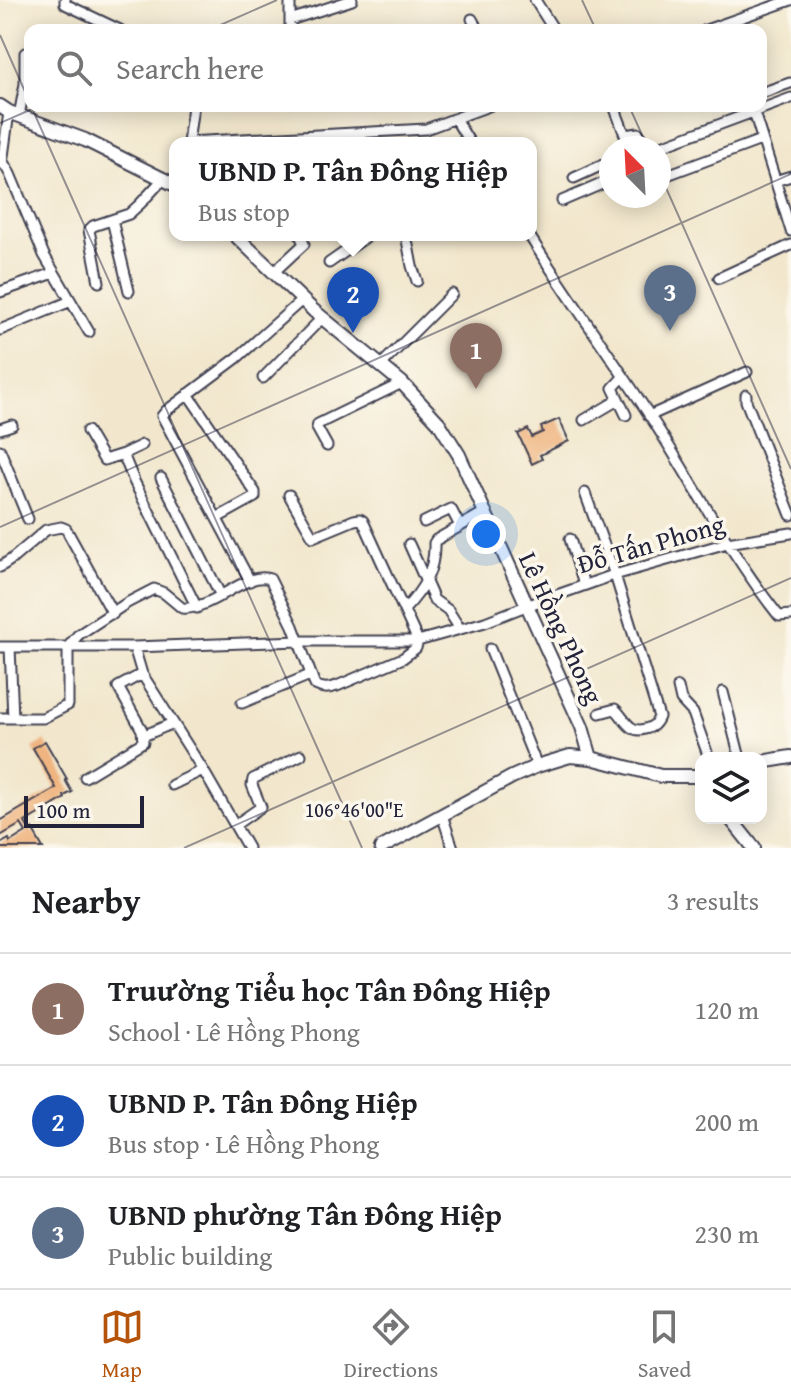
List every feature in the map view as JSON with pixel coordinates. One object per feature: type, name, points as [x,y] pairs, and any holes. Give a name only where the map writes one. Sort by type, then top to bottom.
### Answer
[{"type":"main road","points":[[9,112],[85,140],[169,182]]},
{"type":"main road","name":"Lê Hồng Phong","points":[[241,241],[322,318],[402,383],[450,439],[582,727],[591,758]]},
{"type":"main road","points":[[381,848],[512,777],[570,756],[591,758],[661,776],[695,779]]},
{"type":"main road","points":[[767,761],[791,757]]},
{"type":"main road","points":[[735,824],[754,848]]},
{"type":"street","points":[[65,0],[65,4],[107,24]]},
{"type":"street","points":[[290,0],[290,24]]},
{"type":"street","points":[[292,24],[352,0]]},
{"type":"street","points":[[535,0],[550,24]]},
{"type":"street","points":[[760,0],[763,11]]},
{"type":"street","points":[[736,24],[791,0]]},
{"type":"street","points":[[472,19],[475,24]]},
{"type":"street","points":[[767,91],[790,83]]},
{"type":"street","points":[[24,86],[9,112],[2,165],[10,174],[54,273],[89,332]]},
{"type":"street","points":[[767,105],[791,98]]},
{"type":"street","points":[[189,137],[192,112]]},
{"type":"street","points":[[353,137],[426,129],[475,112]]},
{"type":"street","points":[[616,112],[624,133],[638,133],[639,136]]},
{"type":"street","points":[[671,142],[746,112]]},
{"type":"street","points":[[754,112],[791,231]]},
{"type":"street","points":[[456,120],[466,137]]},
{"type":"street","points":[[671,174],[761,140]]},
{"type":"street","points":[[574,178],[599,167]]},
{"type":"street","points":[[775,181],[791,176]]},
{"type":"street","points":[[99,282],[89,230],[129,214],[169,182]]},
{"type":"street","points":[[562,201],[599,185]]},
{"type":"street","points":[[112,220],[129,291]]},
{"type":"street","points":[[274,272],[304,244],[303,241]]},
{"type":"street","points":[[329,263],[360,241]]},
{"type":"street","points":[[407,241],[417,281]]},
{"type":"street","points":[[533,241],[649,416],[760,593],[779,616],[791,615]]},
{"type":"street","points":[[719,278],[791,245]]},
{"type":"street","points":[[0,292],[54,273]]},
{"type":"street","points":[[380,366],[452,294]]},
{"type":"street","points":[[250,581],[162,416],[237,358],[302,300]]},
{"type":"street","points":[[0,330],[71,301]]},
{"type":"street","points":[[263,378],[322,318]]},
{"type":"street","points":[[649,416],[747,372]]},
{"type":"street","points":[[623,377],[613,386],[626,415]]},
{"type":"street","points":[[327,446],[317,428],[318,424],[402,383]]},
{"type":"street","points":[[188,394],[255,492],[255,497],[217,518]]},
{"type":"street","points":[[746,395],[791,515]]},
{"type":"street","points":[[584,420],[618,400]]},
{"type":"street","points":[[0,429],[12,425]]},
{"type":"street","points":[[87,431],[104,460],[142,445]]},
{"type":"street","points":[[0,450],[28,519]]},
{"type":"street","points":[[123,454],[197,608]]},
{"type":"street","points":[[161,478],[221,596]]},
{"type":"street","points":[[585,493],[615,575],[659,717],[657,723],[640,731],[629,727],[615,709],[600,713]]},
{"type":"street","points":[[0,718],[43,718],[68,705],[68,647],[78,635],[154,589],[182,608],[197,608],[257,577],[270,579],[293,626],[315,685],[327,689],[411,652],[418,641],[363,521],[354,520],[313,537],[289,495]]},
{"type":"street","points":[[424,522],[451,509],[460,526]]},
{"type":"street","points":[[404,610],[427,582],[436,540],[485,512]]},
{"type":"street","points":[[0,567],[46,530],[66,529],[113,614]]},
{"type":"street","name":"Đỗ Tấn Phong","points":[[5,647],[418,641],[485,622],[615,575],[727,543],[791,533]]},
{"type":"street","points":[[570,539],[584,585]]},
{"type":"street","points":[[409,544],[434,600],[448,610],[460,629]]},
{"type":"street","points":[[5,647],[13,718]]},
{"type":"street","points":[[134,647],[142,674],[248,848]]},
{"type":"street","points":[[490,649],[537,766]]},
{"type":"street","points":[[85,777],[143,742],[142,730],[118,687],[142,674]]},
{"type":"street","points":[[242,703],[310,675]]},
{"type":"street","points":[[678,687],[681,700],[693,713],[707,752]]},
{"type":"street","points":[[723,692],[738,752]]},
{"type":"street","points":[[143,736],[173,723]]},
{"type":"street","points":[[235,825],[261,807],[252,785],[253,779],[301,755]]},
{"type":"street","points":[[172,785],[203,770]]},
{"type":"street","points":[[442,815],[453,848]]},
{"type":"building","points":[[559,419],[569,441],[540,455],[542,459],[532,464],[518,434],[528,429],[532,437],[543,432],[541,427]]},
{"type":"building","points":[[45,741],[72,792],[25,822],[43,848],[0,848],[0,844],[26,832],[21,824],[0,836],[0,821],[56,788],[33,748]]},
{"type":"place","name":"UBND phường Tân Đông Hiệp","points":[[670,331]]},
{"type":"place","name":"UBND P. Tân Đông Hiệp","points":[[353,333]]},
{"type":"place","name":"Truường Tiểu học Tân Đông Hiệp","points":[[476,389]]}]
